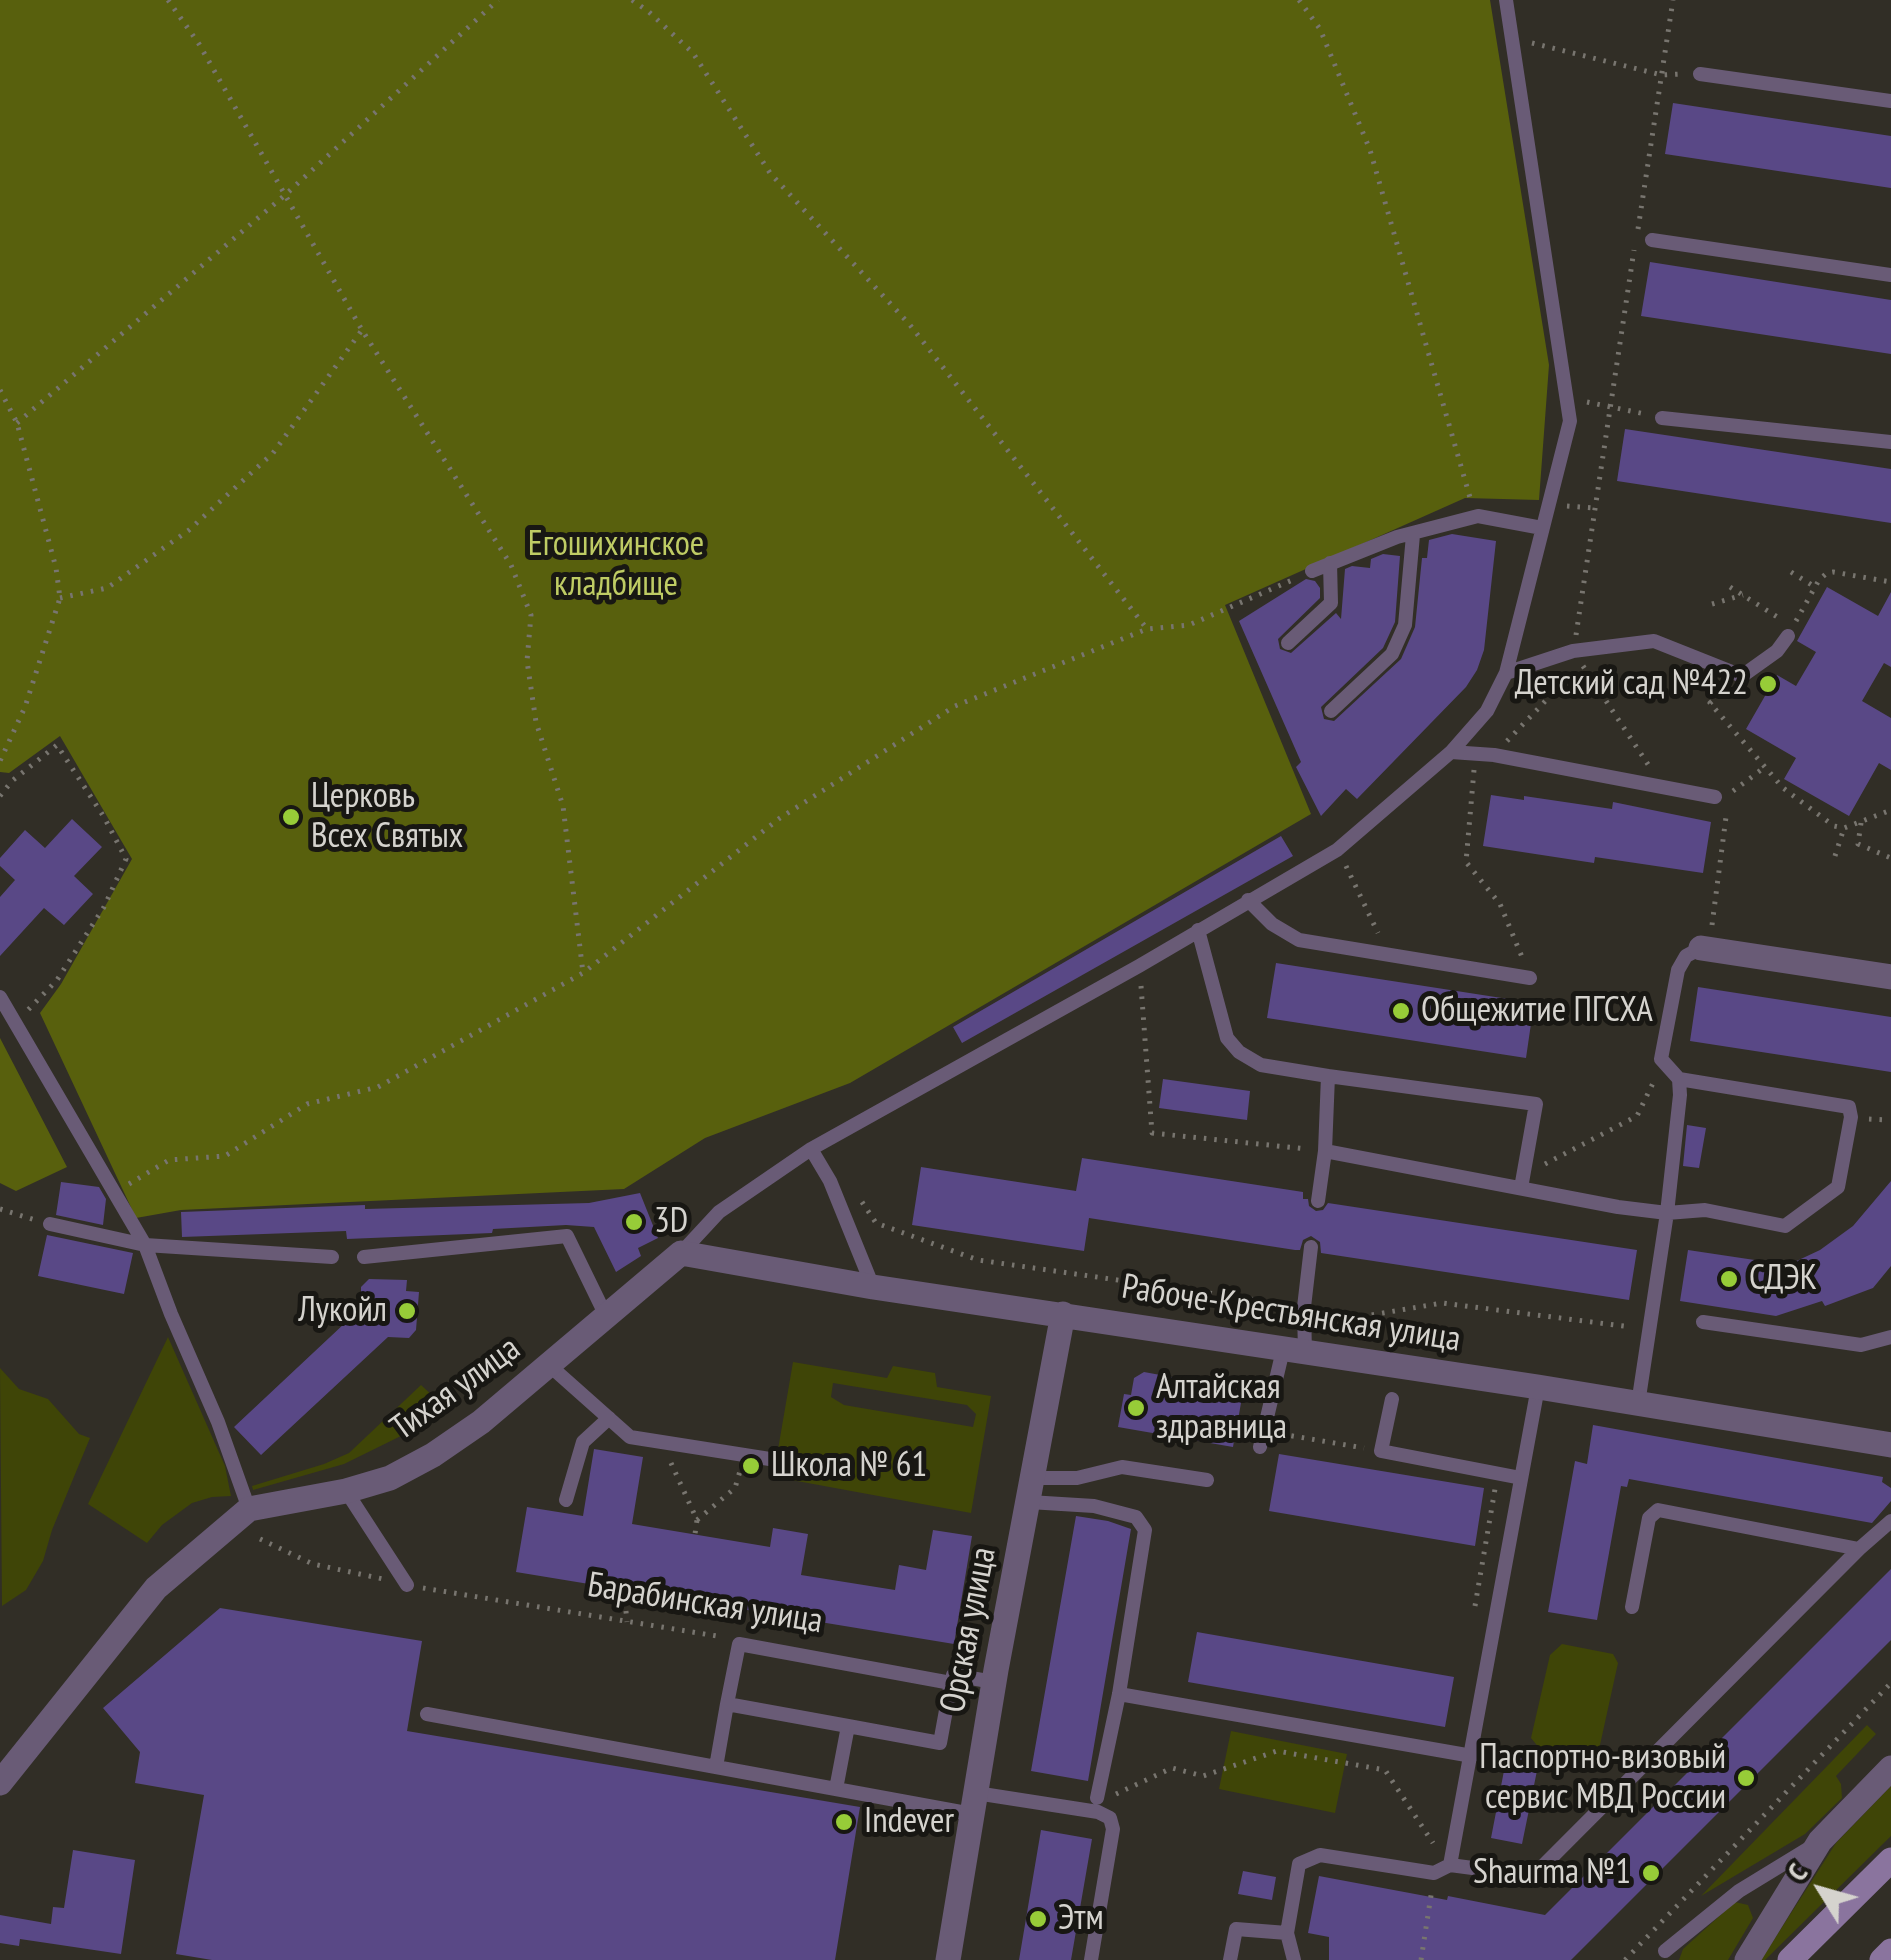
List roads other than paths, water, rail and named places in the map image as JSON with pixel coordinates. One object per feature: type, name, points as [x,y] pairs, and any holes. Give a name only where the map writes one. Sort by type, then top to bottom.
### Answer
[{"type":"main road","points":[[1790,1960],[1891,1860]]},
{"type":"main road","points":[[1882,1960],[1891,1952]]},
{"type":"street","points":[[1706,948],[1891,977]]},
{"type":"street","name":"Рабоче-Крестьянская улица","points":[[681,1253],[872,1288],[1538,1387],[1891,1445]]},
{"type":"street","name":"Тихая улица","points":[[0,1784],[156,1588],[250,1510],[390,1478],[433,1454],[480,1422],[681,1253]]},
{"type":"street","name":"Орская улица","points":[[948,1960],[994,1682],[1063,1314]]},
{"type":"street","points":[[1748,1960],[1820,1841],[1891,1768]]},
{"type":"lane","points":[[681,1253],[719,1212],[810,1149],[1139,966],[1337,850],[1452,752],[1487,711],[1506,673],[1570,421],[1506,0]]},
{"type":"lane","points":[[1700,74],[1891,101]]},
{"type":"lane","points":[[1652,240],[1891,276]]},
{"type":"lane","points":[[1662,418],[1891,442]]},
{"type":"lane","points":[[1312,571],[1397,537],[1478,516],[1542,528]]},
{"type":"lane","points":[[1331,711],[1392,654],[1404,625],[1413,535]]},
{"type":"lane","points":[[1288,643],[1331,603],[1330,563]]},
{"type":"lane","points":[[1506,673],[1574,652],[1654,641],[1742,676],[1777,651],[1788,636]]},
{"type":"lane","points":[[1452,752],[1494,755],[1714,797]]},
{"type":"lane","points":[[1248,900],[1272,924],[1299,940],[1530,978]]},
{"type":"lane","points":[[1198,930],[1228,1038],[1238,1052],[1261,1065],[1536,1104],[1521,1188]]},
{"type":"lane","points":[[1325,1151],[1618,1207],[1667,1212],[1705,1210],[1784,1226],[1838,1187],[1851,1117],[1849,1106],[1680,1079],[1661,1059],[1678,970],[1686,956],[1706,948]]},
{"type":"lane","points":[[0,997],[146,1244],[250,1510]]},
{"type":"lane","points":[[1318,1201],[1328,1076]]},
{"type":"lane","points":[[1638,1404],[1667,1212],[1680,1079]]},
{"type":"lane","points":[[810,1149],[830,1181],[872,1288]]},
{"type":"lane","points":[[50,1224],[146,1244],[332,1257]]},
{"type":"lane","points":[[364,1256],[567,1236],[606,1316]]},
{"type":"lane","points":[[1260,1447],[1294,1352],[1311,1247]]},
{"type":"lane","points":[[1703,1322],[1861,1344],[1891,1337]]},
{"type":"lane","points":[[549,1365],[630,1437],[776,1460]]},
{"type":"lane","points":[[1450,1865],[1538,1387]]},
{"type":"lane","points":[[1392,1398],[1381,1451],[1522,1478]]},
{"type":"lane","points":[[566,1500],[584,1442],[609,1418]]},
{"type":"lane","points":[[1032,1490],[1122,1467],[1206,1480]]},
{"type":"lane","points":[[346,1490],[408,1585]]},
{"type":"lane","points":[[1032,1490],[1136,1517],[1145,1530],[1119,1694],[1097,1798]]},
{"type":"lane","points":[[1632,1607],[1649,1518],[1658,1510],[1858,1549]]},
{"type":"lane","points":[[1294,1960],[1287,1933],[1299,1864],[1320,1856],[1434,1872],[1450,1865],[1533,1876],[1858,1549],[1891,1521]]},
{"type":"lane","points":[[716,1767],[739,1644],[951,1683],[940,1743],[728,1704]]},
{"type":"lane","points":[[953,1675],[994,1682]]},
{"type":"lane","points":[[1119,1694],[1472,1756]]},
{"type":"lane","points":[[427,1714],[836,1789],[1098,1812],[1110,1818],[1113,1829],[1091,1960]]},
{"type":"lane","points":[[836,1789],[848,1726]]},
{"type":"lane","points":[[1665,1951],[1739,1890],[1820,1841]]},
{"type":"lane","points":[[1230,1960],[1236,1929],[1287,1933]]},
{"type":"place","name":"Детский сад №422","points":[[1768,684]]},
{"type":"place","name":"Церковь Всех Святых","points":[[291,817]]},
{"type":"place","name":"Общежитие ПГСХА","points":[[1401,1011]]},
{"type":"place","name":"3D","points":[[634,1222]]},
{"type":"place","name":"СДЭК","points":[[1729,1279]]},
{"type":"place","name":"Лукойл","points":[[407,1311]]},
{"type":"place","name":"Алтайская здравница","points":[[1136,1408]]},
{"type":"place","name":"Школа № 61","points":[[751,1466]]},
{"type":"place","name":"Паспортно-визовый сервис МВД России","points":[[1746,1778]]},
{"type":"place","name":"Indever","points":[[844,1822]]},
{"type":"place","name":"Shaurma №1","points":[[1651,1873]]},
{"type":"place","name":"Этм","points":[[1038,1919]]},
{"type":"park label","name":"Егошихинское кладбище","points":[[616,565]]}]
